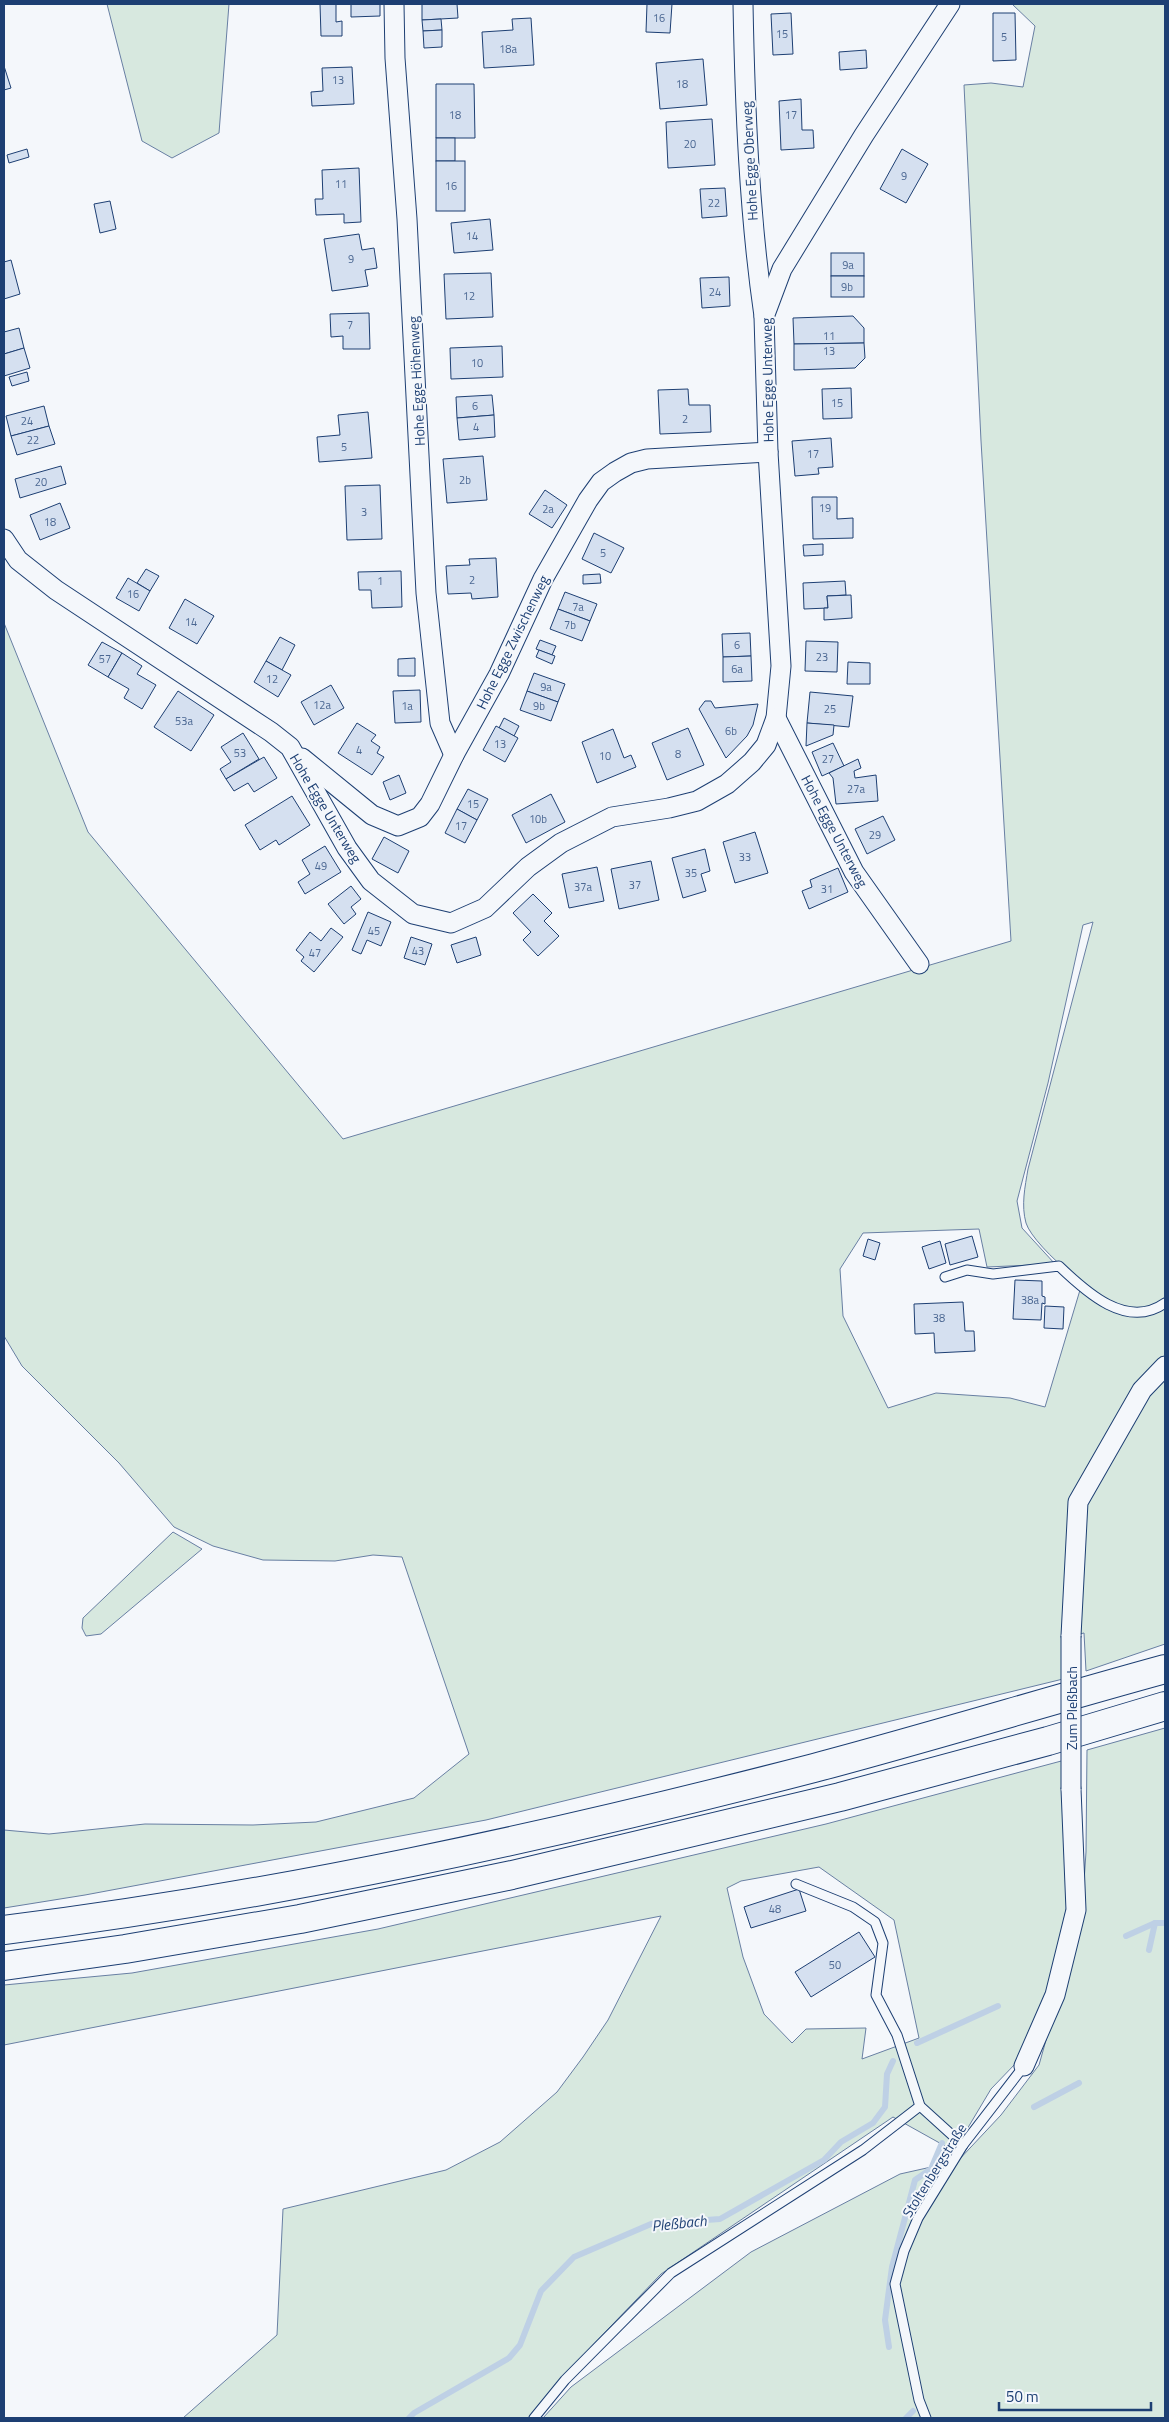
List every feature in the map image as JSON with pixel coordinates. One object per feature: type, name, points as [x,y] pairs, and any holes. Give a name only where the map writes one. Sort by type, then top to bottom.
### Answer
[{"type":"highway","points":[[4,1930],[222,1897],[349,1874],[600,1820],[859,1756],[1165,1669]]},
{"type":"highway","points":[[4,1966],[125,1949],[300,1919],[512,1875],[840,1796],[1048,1741],[1165,1706]]},
{"type":"street","name":"Hohe Egge Höhenweg","points":[[394,4],[395,58],[418,419],[426,593],[440,723],[454,755]]},
{"type":"street","name":"Hohe Egge Oberweg","points":[[742,4],[746,145],[754,249],[764,317]]},
{"type":"street","name":"Hohe Egge Unterweg","points":[[4,539],[18,560],[56,590],[271,732],[290,747],[347,848],[372,882],[413,914],[451,923],[485,908],[528,867],[561,843],[612,816],[669,808],[697,801],[726,784],[752,762],[766,745],[776,718],[780,666],[768,452],[764,317],[782,269],[864,135],[950,4]]},
{"type":"street","name":"Hohe Egge Zwischenweg","points":[[290,747],[324,778],[372,815],[398,826],[420,817],[430,804],[454,755],[499,674],[556,553],[583,507],[601,482],[631,463],[647,459],[768,452]]},
{"type":"street","name":"Hohe Egge Unterweg","points":[[776,718],[854,872],[919,964]]},
{"type":"street","name":"Zum Pleßbach","points":[[1024,2066],[1035,2045],[1055,1995],[1076,1910],[1071,1789],[1071,1636],[1078,1502],[1142,1390],[1165,1366]]},
{"type":"lane","points":[[945,1277],[967,1270],[993,1274],[1058,1266],[1104,1304],[1135,1314],[1158,1308],[1165,1303]]},
{"type":"lane","points":[[796,1884],[853,1907],[875,1922],[883,1943],[876,1995],[897,2035],[920,2106],[963,2145]]},
{"type":"lane","name":"Stoltenbergstraße","points":[[926,2418],[919,2400],[895,2284],[904,2251],[918,2218],[963,2145],[1024,2066]]},
{"type":"lane","points":[[534,2418],[565,2380],[671,2273],[863,2150],[920,2106]]},
{"type":"shaded area","points":[[107,4],[229,4],[219,133],[172,158],[142,141]]},
{"type":"shaded area","points":[[1012,4],[1165,4],[1165,1297],[1143,1310],[1135,1311],[1123,1308],[1091,1289],[1057,1262],[1032,1234],[1026,1223],[1024,1196],[1028,1169],[1093,922],[1083,925],[1048,1083],[1017,1201],[1022,1228],[1055,1264],[987,1267],[979,1229],[863,1233],[840,1269],[843,1316],[888,1408],[936,1393],[1010,1398],[1045,1407],[1080,1290],[1110,1308],[1132,1316],[1154,1314],[1165,1308],[1165,1361],[1074,1499],[1063,1679],[486,1820],[85,1895],[4,1908],[4,1830],[49,1834],[145,1824],[253,1825],[316,1822],[414,1798],[469,1754],[402,1557],[373,1555],[335,1561],[263,1560],[213,1546],[174,1527],[119,1463],[22,1366],[4,1336],[4,623],[88,832],[343,1139],[1011,941],[981,441],[964,85],[991,83],[1023,87],[1035,26]]},
{"type":"shaded area","points":[[1165,1372],[1165,1644],[1086,1671],[1084,1633],[1071,1636],[1080,1502],[1144,1393]]},
{"type":"shaded area","points":[[173,1532],[202,1549],[101,1634],[86,1636],[82,1628],[83,1618]]},
{"type":"shaded area","points":[[1165,1728],[1165,2418],[929,2418],[921,2399],[899,2283],[906,2253],[920,2218],[955,2164],[1001,2115],[1039,2065],[1082,1912],[1086,1852],[1087,1750]]},
{"type":"shaded area","points":[[1065,1760],[1070,1892],[1047,1996],[1016,2063],[991,2089],[954,2151],[893,2117],[661,2274],[563,2376],[528,2418],[183,2418],[277,2335],[283,2209],[446,2170],[500,2142],[557,2092],[583,2057],[608,2020],[661,1916],[4,2045],[4,1985],[132,1973],[378,1929],[826,1824]],"holes":[[[819,1867],[894,1920],[919,2038],[862,2059],[866,2028],[806,2029],[792,2043],[764,2014],[743,1957],[727,1888],[741,1881]]]},
{"type":"shaded area","points":[[949,2163],[915,2218],[893,2283],[924,2418],[543,2418],[571,2387],[751,2252],[900,2174]]},
{"type":"building","points":[[320,4],[336,4],[336,22],[342,21],[342,36],[321,36]]},
{"type":"building","points":[[351,4],[380,4],[380,16],[351,17]]},
{"type":"building","points":[[422,4],[457,4],[458,18],[422,20]]},
{"type":"building","points":[[647,4],[672,4],[670,33],[646,32]]},
{"type":"building","points":[[791,13],[793,54],[773,55],[771,14]]},
{"type":"building","points":[[993,13],[1015,13],[1016,60],[993,61]]},
{"type":"building","points":[[531,18],[534,65],[484,68],[482,32],[513,30],[512,19]]},
{"type":"building","points":[[441,19],[442,30],[423,31],[422,20]]},
{"type":"building","points":[[442,30],[442,47],[424,48],[423,31]]},
{"type":"building","points":[[866,50],[867,68],[840,70],[839,52]]},
{"type":"building","points":[[703,59],[707,105],[660,109],[656,63]]},
{"type":"building","points":[[4,66],[11,88],[4,90]]},
{"type":"building","points":[[352,67],[354,104],[312,106],[311,92],[323,91],[322,68]]},
{"type":"building","points":[[436,84],[474,84],[475,138],[436,138]]},
{"type":"building","points":[[801,99],[802,130],[813,130],[814,148],[781,150],[779,101]]},
{"type":"building","points":[[712,119],[715,165],[668,168],[666,122]]},
{"type":"building","points":[[436,138],[455,138],[455,161],[436,161]]},
{"type":"building","points":[[27,149],[29,157],[9,163],[7,155]]},
{"type":"building","points":[[902,149],[928,164],[906,203],[880,189]]},
{"type":"building","points":[[436,161],[465,161],[465,211],[436,211]]},
{"type":"building","points":[[359,168],[361,222],[344,223],[344,214],[316,215],[315,199],[323,199],[322,170]]},
{"type":"building","points":[[725,188],[727,216],[702,218],[700,189]]},
{"type":"building","points":[[110,201],[116,229],[100,233],[94,204]]},
{"type":"building","points":[[490,219],[493,250],[454,253],[451,223]]},
{"type":"building","points":[[359,234],[362,250],[374,248],[377,268],[365,270],[368,286],[332,291],[324,239]]},
{"type":"building","points":[[831,253],[864,253],[864,276],[831,276]]},
{"type":"building","points":[[11,260],[20,294],[4,299],[4,262]]},
{"type":"building","points":[[491,273],[493,317],[446,319],[444,274]]},
{"type":"building","points":[[831,276],[864,276],[864,297],[831,297]]},
{"type":"building","points":[[729,277],[730,306],[702,308],[700,278]]},
{"type":"building","points":[[369,313],[370,349],[343,349],[343,336],[331,337],[330,314]]},
{"type":"building","points":[[853,316],[864,328],[864,343],[794,344],[793,318]]},
{"type":"building","points":[[19,328],[24,348],[4,354],[4,332]]},
{"type":"building","points":[[864,343],[865,358],[855,368],[794,370],[794,344]]},
{"type":"building","points":[[502,346],[503,377],[451,379],[450,348]]},
{"type":"building","points":[[24,348],[30,368],[4,376],[4,354]]},
{"type":"building","points":[[27,372],[29,381],[12,386],[9,377]]},
{"type":"building","points":[[851,388],[852,418],[823,419],[822,389]]},
{"type":"building","points":[[688,389],[689,405],[710,405],[711,432],[660,434],[658,390]]},
{"type":"building","points":[[492,395],[494,415],[457,418],[456,397]]},
{"type":"building","points":[[44,406],[49,426],[11,436],[6,416]]},
{"type":"building","points":[[368,412],[372,458],[319,462],[317,437],[340,435],[338,415]]},
{"type":"building","points":[[494,415],[495,437],[459,440],[457,418]]},
{"type":"building","points":[[49,426],[55,444],[17,455],[11,436]]},
{"type":"building","points":[[831,438],[833,467],[818,468],[819,474],[795,476],[792,441]]},
{"type":"building","points":[[483,456],[487,500],[447,503],[443,459]]},
{"type":"building","points":[[61,466],[66,484],[20,498],[15,479]]},
{"type":"building","points":[[380,485],[382,539],[347,540],[345,486]]},
{"type":"building","points":[[545,490],[567,505],[552,528],[529,514]]},
{"type":"building","points":[[812,497],[837,497],[837,519],[853,518],[853,538],[813,539]]},
{"type":"building","points":[[60,503],[70,528],[40,540],[30,515]]},
{"type":"building","points":[[594,533],[624,548],[611,573],[582,559]]},
{"type":"building","points":[[823,544],[823,555],[804,556],[803,545]]},
{"type":"building","points":[[496,558],[498,597],[472,599],[471,593],[448,594],[446,566],[470,565],[469,559]]},
{"type":"building","points":[[146,569],[159,576],[150,591],[137,583]]},
{"type":"building","points":[[401,571],[402,607],[372,608],[371,590],[359,590],[358,572]]},
{"type":"building","points":[[600,574],[601,583],[583,584],[583,575]]},
{"type":"building","points":[[128,578],[150,591],[139,611],[116,598]]},
{"type":"building","points":[[845,581],[846,595],[827,596],[828,608],[804,609],[803,583]]},
{"type":"building","points":[[565,592],[597,604],[590,621],[558,609]]},
{"type":"building","points":[[851,595],[852,618],[824,620],[824,608],[828,608],[827,596]]},
{"type":"building","points":[[185,599],[214,616],[197,644],[169,628]]},
{"type":"building","points":[[558,609],[590,621],[582,641],[550,629]]},
{"type":"building","points":[[750,633],[751,656],[723,657],[722,634]]},
{"type":"building","points":[[280,637],[295,645],[282,670],[266,661]]},
{"type":"building","points":[[540,640],[556,646],[552,655],[536,649]]},
{"type":"building","points":[[806,641],[838,642],[837,672],[805,671]]},
{"type":"building","points":[[102,642],[122,653],[108,677],[88,665]]},
{"type":"building","points":[[539,650],[555,656],[552,664],[536,657]]},
{"type":"building","points":[[122,653],[142,666],[137,674],[156,685],[142,709],[124,698],[129,689],[108,677]]},
{"type":"building","points":[[751,656],[752,681],[723,682],[723,657]]},
{"type":"building","points":[[415,658],[415,676],[398,676],[398,659]]},
{"type":"building","points":[[266,661],[291,675],[278,697],[254,682]]},
{"type":"building","points":[[848,662],[870,663],[870,684],[847,684]]},
{"type":"building","points":[[534,673],[565,684],[558,702],[527,691]]},
{"type":"building","points":[[331,685],[344,708],[314,725],[301,702]]},
{"type":"building","points":[[420,690],[421,722],[395,723],[393,691]]},
{"type":"building","points":[[178,691],[214,715],[191,751],[154,727]]},
{"type":"building","points":[[527,691],[558,702],[551,721],[520,710]]},
{"type":"building","points":[[810,692],[853,696],[849,727],[807,723]]},
{"type":"building","points":[[705,701],[711,701],[715,708],[758,704],[753,725],[747,736],[726,758],[699,709]]},
{"type":"building","points":[[504,718],[519,726],[514,736],[499,728]]},
{"type":"building","points":[[357,723],[376,735],[371,741],[380,747],[377,753],[384,757],[372,775],[338,753]]},
{"type":"building","points":[[807,723],[834,725],[833,735],[806,746]]},
{"type":"building","points":[[496,726],[518,738],[505,762],[483,750]]},
{"type":"building","points":[[688,728],[704,765],[667,780],[652,743]]},
{"type":"building","points":[[613,729],[624,758],[631,755],[636,767],[597,783],[582,742]]},
{"type":"building","points":[[243,733],[259,759],[226,779],[220,769],[231,762],[221,747]]},
{"type":"building","points":[[833,743],[844,766],[822,776],[812,752]]},
{"type":"building","points":[[264,757],[277,778],[254,792],[248,783],[234,791],[226,779]]},
{"type":"building","points":[[858,759],[861,768],[854,771],[855,778],[876,775],[878,801],[836,804],[833,778],[829,773]]},
{"type":"building","points":[[399,775],[406,793],[390,800],[383,782]]},
{"type":"building","points":[[468,789],[488,799],[477,820],[457,809]]},
{"type":"building","points":[[551,794],[565,822],[526,843],[512,815]]},
{"type":"building","points":[[292,796],[310,825],[279,845],[276,840],[260,850],[245,825]]},
{"type":"building","points":[[457,809],[477,820],[465,843],[445,833]]},
{"type":"building","points":[[883,816],[895,840],[867,854],[855,829]]},
{"type":"building","points":[[755,832],[768,873],[735,883],[723,842]]},
{"type":"building","points":[[384,837],[409,851],[398,873],[372,859]]},
{"type":"building","points":[[325,846],[341,872],[305,894],[298,882],[310,874],[302,860]]},
{"type":"building","points":[[705,849],[710,871],[701,874],[706,891],[683,898],[672,858]]},
{"type":"building","points":[[651,861],[659,900],[619,909],[611,869]]},
{"type":"building","points":[[597,867],[604,901],[569,908],[562,874]]},
{"type":"building","points":[[838,868],[848,892],[809,909],[802,891],[812,887],[810,880]]},
{"type":"building","points":[[351,886],[361,899],[351,907],[356,914],[344,924],[328,904]]},
{"type":"building","points":[[533,894],[552,913],[544,921],[559,936],[538,956],[523,940],[531,932],[513,913]]},
{"type":"building","points":[[368,912],[391,922],[381,946],[367,940],[361,954],[352,950]]},
{"type":"building","points":[[331,928],[343,937],[314,972],[301,961],[304,957],[296,950],[310,932],[321,941]]},
{"type":"building","points":[[411,937],[432,944],[425,965],[404,958]]},
{"type":"building","points":[[476,937],[481,955],[457,963],[451,945]]},
{"type":"building","points":[[972,1236],[978,1257],[950,1265],[945,1244]]},
{"type":"building","points":[[868,1239],[880,1243],[875,1260],[863,1256]]},
{"type":"building","points":[[940,1241],[946,1263],[929,1269],[922,1247]]},
{"type":"building","points":[[1015,1280],[1042,1281],[1042,1296],[1045,1297],[1045,1304],[1042,1303],[1041,1320],[1013,1319]]},
{"type":"building","points":[[963,1302],[965,1331],[974,1331],[975,1351],[935,1353],[934,1333],[915,1334],[914,1304]]},
{"type":"building","points":[[1045,1306],[1064,1307],[1063,1329],[1044,1328]]},
{"type":"building","points":[[799,1889],[806,1911],[751,1928],[744,1907]]},
{"type":"building","points":[[859,1932],[875,1957],[811,1997],[795,1972]]},
{"type":"waterway","name":"Pleßbach","points":[[1126,1936],[1155,1923],[1165,1923]]},
{"type":"waterway","points":[[1149,1950],[1155,1923]]},
{"type":"waterway","name":"Pleßbach","points":[[917,2043],[998,2006]]},
{"type":"waterway","name":"Pleßbach","points":[[409,2418],[414,2413],[509,2358],[520,2345],[541,2291],[574,2257],[651,2224],[720,2219],[824,2160],[841,2142],[873,2123],[885,2107],[887,2074],[893,2061]]},
{"type":"waterway","points":[[1034,2107],[1079,2083]]},
{"type":"waterway","points":[[889,2347],[885,2320],[892,2267],[915,2180],[931,2169],[942,2143]]},
{"type":"waterway","points":[[906,2418],[913,2411]]}]
